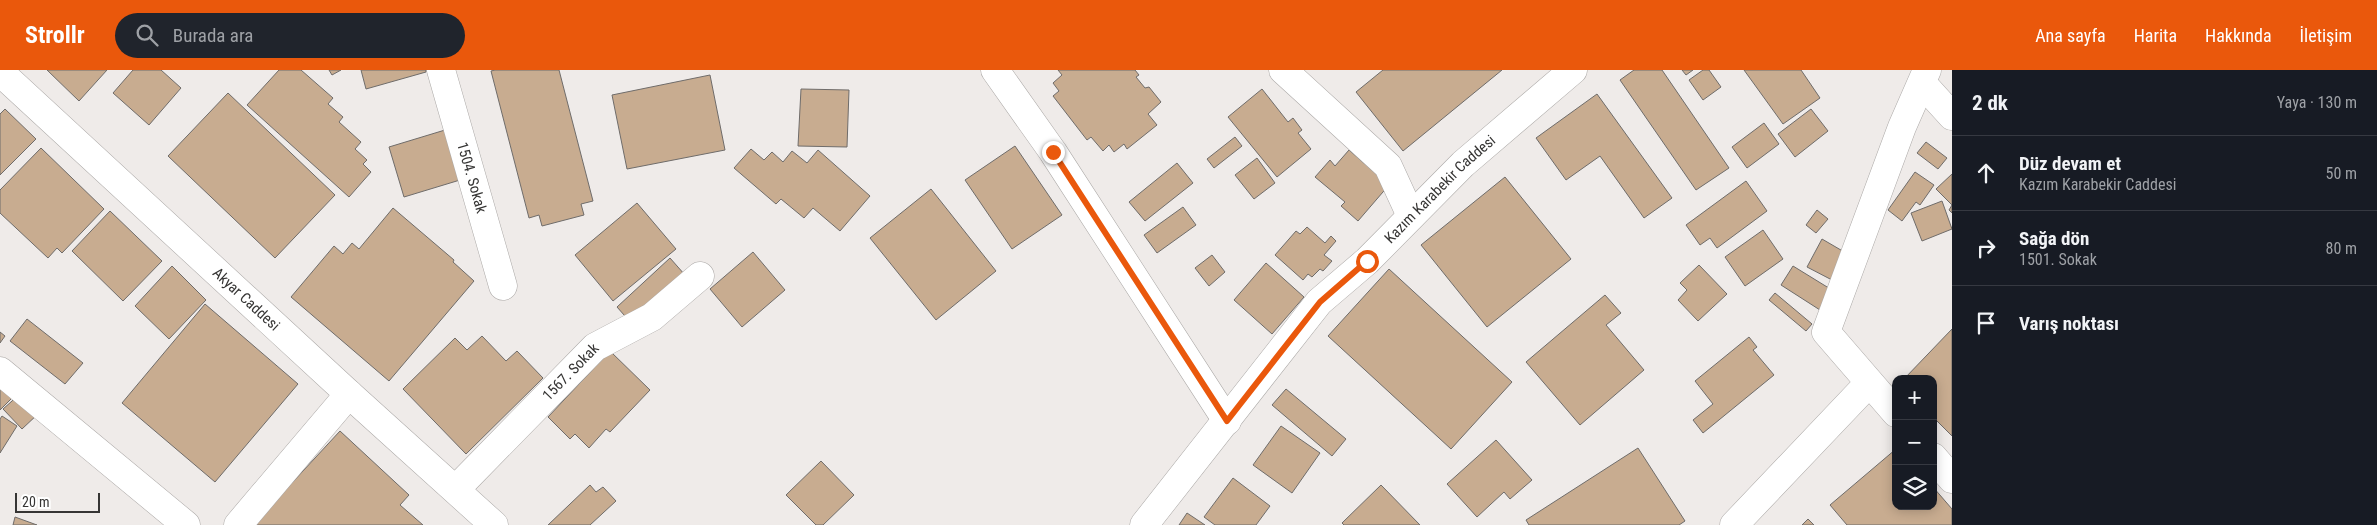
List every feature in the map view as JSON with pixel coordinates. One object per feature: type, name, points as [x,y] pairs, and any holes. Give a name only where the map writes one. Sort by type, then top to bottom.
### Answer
[{"type":"street","name":"1504. Sokak","points":[[441,70],[503,286]]},
{"type":"street","points":[[994,70],[1053,152],[1227,421]]},
{"type":"street","points":[[1283,70],[1388,166],[1411,216]]},
{"type":"street","name":"Kazım Karabekir Caddesi","points":[[1144,525],[1320,302],[1367,261],[1463,164],[1573,70]]},
{"type":"street","name":"Akyar Caddesi","points":[[0,72],[494,525]]},
{"type":"street","points":[[1924,76],[1952,116]]},
{"type":"street","points":[[1892,408],[1826,332],[1902,127],[1924,76]]},
{"type":"street","name":"1567. Sokak","points":[[456,489],[595,347],[652,317],[700,276]]},
{"type":"street","points":[[0,371],[186,525]]},
{"type":"street","points":[[1734,525],[1870,383]]},
{"type":"street","points":[[238,525],[349,394]]},
{"type":"street","points":[[1937,462],[1952,479]]},
{"type":"building","points":[[47,70],[107,70],[79,101]]},
{"type":"building","points":[[133,70],[161,70],[181,88],[149,125],[113,93]]},
{"type":"building","points":[[279,70],[301,70],[333,98],[328,104],[343,117],[339,122],[361,142],[355,149],[367,160],[363,164],[371,172],[349,197],[247,105]]},
{"type":"building","points":[[329,70],[341,70],[332,75]]},
{"type":"building","points":[[361,70],[426,70],[426,72],[366,89]]},
{"type":"building","points":[[559,70],[593,201],[581,204],[584,215],[542,226],[539,215],[529,218],[491,71]]},
{"type":"building","points":[[1058,70],[1135,70],[1139,75],[1136,77],[1145,88],[1149,87],[1161,102],[1148,114],[1157,125],[1127,149],[1124,144],[1114,152],[1109,145],[1103,151],[1091,137],[1087,140],[1053,96],[1059,91],[1053,83],[1062,75]]},
{"type":"building","points":[[1383,70],[1502,70],[1403,151],[1356,92]]},
{"type":"building","points":[[1634,70],[1662,70],[1729,168],[1696,190],[1620,80]]},
{"type":"building","points":[[1682,70],[1693,70],[1686,75]]},
{"type":"building","points":[[1703,70],[1709,70],[1721,87],[1703,100],[1689,80]]},
{"type":"building","points":[[1744,70],[1801,70],[1820,98],[1783,124]]},
{"type":"building","points":[[710,75],[725,150],[627,169],[612,95]]},
{"type":"building","points":[[801,89],[849,90],[847,147],[798,146]]},
{"type":"building","points":[[1262,89],[1288,122],[1293,118],[1302,130],[1298,133],[1311,149],[1277,177],[1228,117]]},
{"type":"building","points":[[228,93],[335,195],[275,258],[168,156]]},
{"type":"building","points":[[1597,94],[1672,198],[1644,218],[1600,156],[1566,180],[1536,138]]},
{"type":"building","points":[[5,109],[36,139],[0,175],[0,114]]},
{"type":"building","points":[[1811,109],[1828,131],[1795,157],[1778,134]]},
{"type":"building","points":[[1764,123],[1779,144],[1747,168],[1732,147]]},
{"type":"building","points":[[445,130],[460,180],[404,197],[389,147]]},
{"type":"building","points":[[1235,137],[1242,146],[1214,168],[1207,159]]},
{"type":"building","points":[[1926,142],[1947,158],[1938,169],[1917,153]]},
{"type":"building","points":[[1015,146],[1062,215],[1012,249],[965,180]]},
{"type":"building","points":[[41,148],[104,209],[62,253],[57,248],[48,258],[0,213],[0,190]]},
{"type":"building","points":[[751,149],[764,160],[772,152],[783,162],[792,151],[807,163],[818,150],[870,196],[840,231],[813,208],[804,218],[781,199],[776,204],[734,168]]},
{"type":"building","points":[[1349,150],[1389,185],[1358,221],[1341,206],[1345,202],[1315,177],[1330,160],[1335,166]]},
{"type":"building","points":[[1257,158],[1275,183],[1254,199],[1235,175]]},
{"type":"building","points":[[1177,163],[1193,183],[1145,221],[1129,202]]},
{"type":"building","points":[[1915,172],[1934,185],[1920,205],[1916,202],[1902,221],[1888,210]]},
{"type":"building","points":[[1952,174],[1952,205],[1936,189]]},
{"type":"building","points":[[1505,177],[1571,259],[1487,327],[1421,245]]},
{"type":"building","points":[[1746,181],[1767,211],[1717,248],[1710,238],[1700,245],[1686,225]]},
{"type":"building","points":[[931,189],[996,271],[936,320],[870,238]]},
{"type":"building","points":[[1942,201],[1952,229],[1922,241],[1911,213]]},
{"type":"building","points":[[637,203],[676,249],[613,301],[575,255]]},
{"type":"building","points":[[1183,207],[1196,225],[1157,253],[1144,235]]},
{"type":"building","points":[[393,208],[454,260],[453,262],[474,281],[389,381],[291,297],[334,246],[343,254],[352,243],[359,249]]},
{"type":"building","points":[[1817,210],[1828,219],[1816,233],[1806,225]]},
{"type":"building","points":[[110,211],[162,261],[123,301],[72,251]]},
{"type":"building","points":[[1307,227],[1325,243],[1331,236],[1336,241],[1324,255],[1332,261],[1323,271],[1320,269],[1312,277],[1308,274],[1303,280],[1275,255],[1296,231],[1300,234]]},
{"type":"building","points":[[1763,230],[1783,259],[1745,286],[1725,257]]},
{"type":"building","points":[[1822,239],[1846,253],[1832,280],[1807,267]]},
{"type":"building","points":[[753,252],[785,290],[742,327],[710,289]]},
{"type":"building","points":[[1212,255],[1225,272],[1209,286],[1195,268]]},
{"type":"building","points":[[670,258],[685,275],[632,324],[617,307]]},
{"type":"building","points":[[1266,263],[1304,297],[1272,334],[1234,300]]},
{"type":"building","points":[[1699,265],[1727,294],[1698,321],[1678,300],[1687,290],[1680,283]]},
{"type":"building","points":[[172,266],[206,300],[169,339],[135,306]]},
{"type":"building","points":[[1793,266],[1832,290],[1820,310],[1781,285]]},
{"type":"building","points":[[1389,269],[1512,382],[1451,449],[1328,336]]},
{"type":"building","points":[[1775,293],[1812,324],[1806,331],[1769,300]]},
{"type":"building","points":[[1605,295],[1621,313],[1606,325],[1644,370],[1580,425],[1526,362]]},
{"type":"building","points":[[205,304],[298,384],[215,482],[122,403]]},
{"type":"building","points":[[27,319],[83,363],[65,384],[10,341]]},
{"type":"building","points":[[1952,329],[1952,436],[1937,421],[1937,375],[1908,375]]},
{"type":"building","points":[[0,332],[5,336],[0,343]]},
{"type":"building","points":[[482,336],[506,361],[517,351],[543,378],[466,454],[403,389],[455,338],[467,350]]},
{"type":"building","points":[[1749,337],[1757,347],[1753,350],[1774,375],[1703,433],[1693,420],[1713,404],[1695,381]]},
{"type":"building","points":[[610,351],[650,390],[610,432],[606,429],[589,448],[575,434],[570,439],[548,417]]},
{"type":"building","points":[[0,376],[17,393],[0,410]]},
{"type":"building","points":[[1286,389],[1346,439],[1332,456],[1272,405]]},
{"type":"building","points":[[21,393],[39,413],[22,429],[3,409]]},
{"type":"building","points":[[2,416],[17,426],[0,453],[0,419]]},
{"type":"building","points":[[1281,426],[1320,453],[1292,493],[1253,465]]},
{"type":"building","points":[[340,431],[409,495],[400,505],[423,525],[253,525]]},
{"type":"building","points":[[1496,440],[1532,480],[1510,499],[1504,492],[1477,517],[1447,484]]},
{"type":"building","points":[[1638,448],[1685,521],[1679,525],[1529,525],[1526,520]]},
{"type":"building","points":[[1892,452],[1892,510],[1937,510],[1937,492],[1952,509],[1952,525],[1847,525],[1830,505]]},
{"type":"building","points":[[821,461],[854,495],[823,525],[816,525],[786,495]]},
{"type":"building","points":[[1233,478],[1270,506],[1256,525],[1215,525],[1204,517]]},
{"type":"building","points":[[590,485],[596,492],[603,487],[616,501],[590,525],[548,525]]},
{"type":"building","points":[[1381,485],[1420,525],[1344,525],[1342,523]]},
{"type":"building","points":[[1187,513],[1205,525],[1179,525]]},
{"type":"building","points":[[15,517],[37,525],[13,525]]},
{"type":"building","points":[[1808,519],[1814,525],[1802,525]]},
{"type":"route","points":[[1053,152],[1227,421],[1320,302],[1367,261]]}]
